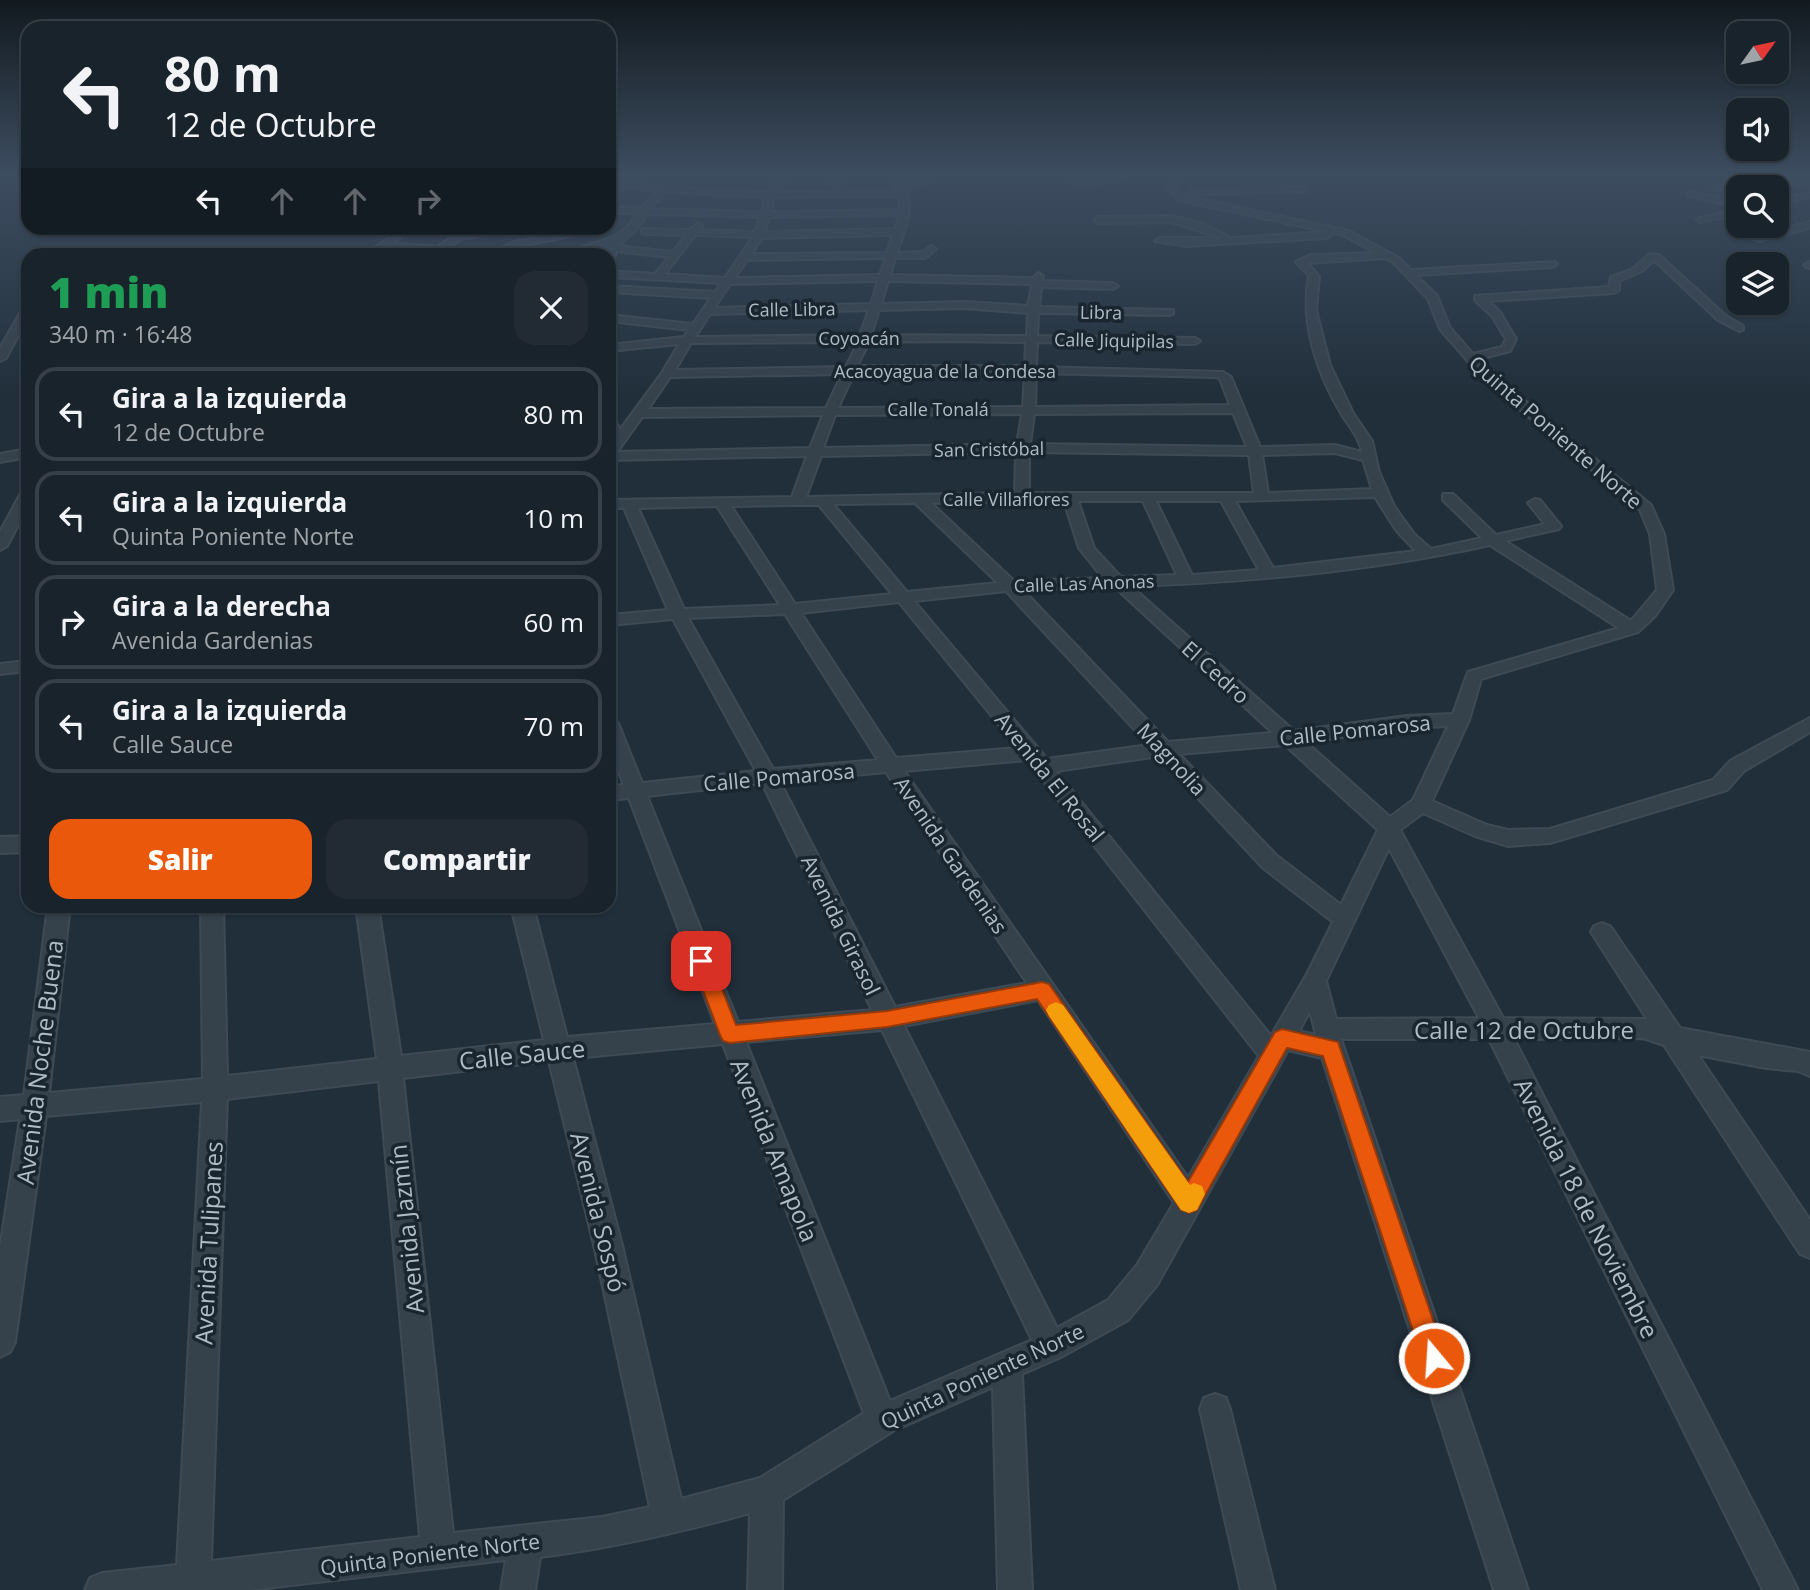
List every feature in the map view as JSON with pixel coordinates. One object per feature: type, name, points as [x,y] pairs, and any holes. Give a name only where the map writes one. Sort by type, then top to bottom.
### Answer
[{"type":"street","points":[[658,277],[681,247]]},
{"type":"street","points":[[616,445],[667,374],[695,327],[709,311],[750,247]]},
{"type":"street","points":[[797,502],[831,410],[865,338],[895,247]]},
{"type":"street","name":"Quinta Poniente Norte","points":[[102,1590],[193,1580],[267,1581],[438,1553],[526,1544],[669,1519],[767,1492],[882,1420],[1051,1347],[1118,1310],[1147,1275],[1278,1047],[1315,981],[1389,828],[1421,804],[1460,720],[1474,676],[1632,629],[1659,603],[1665,590],[1657,534],[1646,508],[1528,410],[1471,358],[1445,329],[1433,298],[1388,255],[1373,247]]},
{"type":"street","points":[[743,257],[928,255],[931,250]]},
{"type":"street","points":[[616,254],[675,255]]},
{"type":"street","points":[[1407,273],[1552,264],[1541,254]]},
{"type":"street","points":[[1388,255],[1310,258],[1301,262],[1314,276],[1308,306],[1326,371],[1367,445],[1368,457],[1385,506],[1413,543],[1428,554]]},
{"type":"street","points":[[1471,358],[1506,349],[1511,339],[1496,314],[1479,298],[1614,290],[1614,279],[1637,272],[1653,256],[1658,257],[1722,318],[1739,328]]},
{"type":"street","points":[[616,276],[729,281],[884,278],[1037,280],[1113,286]]},
{"type":"street","points":[[1022,497],[1023,447],[1029,408],[1033,310],[1037,280]]},
{"type":"street","points":[[616,290],[719,295]]},
{"type":"street","name":"Libra","points":[[875,308],[965,305],[1001,309],[1169,312]]},
{"type":"street","name":"Calle Libra","points":[[709,311],[875,308]]},
{"type":"street","points":[[0,358],[20,315]]},
{"type":"street","points":[[616,319],[695,327]]},
{"type":"street","name":"Coyoacán","points":[[616,347],[687,340],[1032,339]]},
{"type":"street","name":"Calle Jiquipilas","points":[[1032,339],[1195,341]]},
{"type":"street","name":"Acacoyagua de la Condesa","points":[[667,374],[945,368],[1223,375],[1237,409]]},
{"type":"street","name":"Calle Tonalá","points":[[640,413],[1029,408],[1237,409]]},
{"type":"street","points":[[1237,409],[1255,451],[1261,495]]},
{"type":"street","points":[[616,437],[618,442]]},
{"type":"street","name":"San Cristóbal","points":[[616,455],[1023,447],[1255,451],[1335,449],[1368,457]]},
{"type":"street","points":[[0,458],[21,454]]},
{"type":"street","name":"Calle Villaflores","points":[[619,504],[1022,497],[1305,497],[1382,493]]},
{"type":"street","points":[[1225,496],[1269,574]]},
{"type":"street","points":[[1448,497],[1493,540],[1632,629]]},
{"type":"street","name":"El Cedro","points":[[1070,498],[1077,533],[1105,574],[1389,828]]},
{"type":"street","points":[[1148,498],[1186,579]]},
{"type":"street","name":"Magnolia","points":[[919,499],[1010,586],[1269,860],[1345,920]]},
{"type":"street","name":"Avenida El Rosal","points":[[823,501],[899,596],[1278,1047]]},
{"type":"street","name":"Avenida Gardenias","points":[[722,503],[892,767],[1189,1202]]},
{"type":"street","name":"Calle Las Anonas","points":[[616,619],[790,609],[1010,586],[1231,578],[1428,554],[1555,525],[1535,503]]},
{"type":"street","name":"Avenida Girasol","points":[[619,504],[768,776],[1051,1347]]},
{"type":"street","points":[[0,513],[21,513]]},
{"type":"street","points":[[0,546],[21,514]]},
{"type":"street","points":[[0,669],[21,667]]},
{"type":"street","name":"Calle Pomarosa","points":[[616,792],[768,776],[1037,760],[1289,738],[1407,722],[1460,720]]},
{"type":"street","points":[[1421,804],[1482,831],[1508,838],[1550,836],[1720,785],[1737,765],[1810,723]]},
{"type":"street","name":"Avenida Amapola","points":[[616,741],[882,1420]]},
{"type":"street","name":"Avenida 18 de Noviembre","points":[[1389,828],[1496,1028],[1781,1590]]},
{"type":"street","points":[[0,845],[21,844]]},
{"type":"street","name":"Avenida Noche Buena","points":[[0,1342],[35,1103],[58,913]]},
{"type":"street","name":"Avenida Tulipanes","points":[[193,1580],[215,1089],[212,913]]},
{"type":"street","name":"Avenida Jazmín","points":[[368,913],[390,1067],[438,1553]]},
{"type":"street","name":"Avenida Sospó","points":[[524,913],[608,1245],[669,1519]]},
{"type":"street","points":[[1602,932],[1810,1244]]},
{"type":"street","points":[[1315,981],[1329,1039],[1511,1590]]},
{"type":"street","name":"Calle Sauce","points":[[0,1108],[215,1089],[557,1049],[887,1019],[1042,990]]},
{"type":"street","name":"Calle 12 de Octubre","points":[[1278,1047],[1329,1039],[1496,1028],[1643,1028],[1674,1038],[1806,1063]]},
{"type":"street","points":[[1007,1366],[1015,1590]]},
{"type":"street","points":[[1215,1409],[1258,1590]]},
{"type":"street","points":[[765,1590],[767,1492]]},
{"type":"street","points":[[518,1590],[526,1544]]},
{"type":"slow traffic","points":[[1056,1010],[1189,1202],[1194,1194]]},
{"type":"route","points":[[701,961],[730,1035],[887,1019],[1042,990],[1189,1202],[1282,1038],[1331,1049],[1434,1358]]}]
